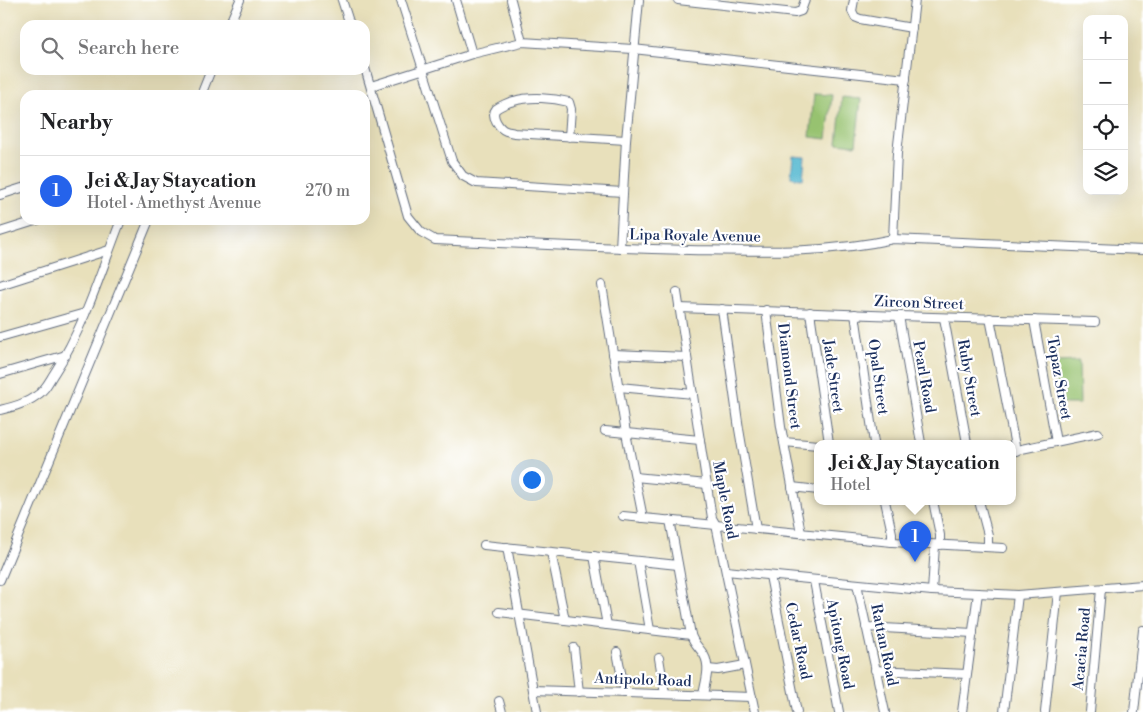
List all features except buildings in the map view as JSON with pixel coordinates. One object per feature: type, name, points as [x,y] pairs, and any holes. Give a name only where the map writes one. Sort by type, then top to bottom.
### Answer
[{"type":"street","points":[[231,20],[240,0]]},
{"type":"street","points":[[342,0],[348,20]]},
{"type":"street","points":[[401,0],[452,161],[463,176],[476,183],[623,192]]},
{"type":"street","points":[[456,0],[472,54]]},
{"type":"street","points":[[511,0],[522,42]]},
{"type":"street","points":[[620,248],[626,140],[639,0]]},
{"type":"street","points":[[678,0],[795,13],[801,11],[804,0]]},
{"type":"street","points":[[854,0],[852,11],[855,17],[912,28]]},
{"type":"street","points":[[893,239],[897,153],[915,0]]},
{"type":"street","points":[[371,86],[472,54],[522,42],[634,49],[906,79]]},
{"type":"street","points":[[202,90],[209,75]]},
{"type":"street","name":"Lipa Royale Avenue","points":[[367,75],[408,216],[421,232],[435,240],[620,248],[804,251],[863,246],[893,239],[1143,250]]},
{"type":"street","points":[[569,137],[571,109],[568,102],[524,99],[512,101],[496,109],[494,112],[500,127],[506,131],[569,137],[626,140]]},
{"type":"street","points":[[0,195],[20,189]]},
{"type":"street","points":[[0,232],[22,225]]},
{"type":"street","points":[[0,410],[22,404],[36,396],[44,389],[66,355],[85,314],[119,225]]},
{"type":"street","points":[[0,580],[147,225]]},
{"type":"street","points":[[0,285],[109,250]]},
{"type":"street","points":[[602,285],[626,433],[643,518]]},
{"type":"street","name":"Maple Road","points":[[677,292],[712,518],[716,525],[755,712]]},
{"type":"street","name":"Zircon Street","points":[[680,308],[1095,322]]},
{"type":"street","points":[[722,309],[739,429],[756,529]]},
{"type":"street","name":"Diamond Street","points":[[766,310],[784,442],[801,533]]},
{"type":"street","name":"Jade Street","points":[[810,312],[829,440]]},
{"type":"street","points":[[0,337],[85,314]]},
{"type":"street","name":"Opal Street","points":[[855,314],[874,440]]},
{"type":"street","name":"Pearl Road","points":[[899,316],[921,440]]},
{"type":"street","name":"Ruby Street","points":[[944,318],[966,440]]},
{"type":"street","points":[[990,318],[1012,440]]},
{"type":"street","name":"Topaz Street","points":[[1034,320],[1056,442]]},
{"type":"street","points":[[613,354],[687,357]]},
{"type":"street","points":[[0,374],[66,355]]},
{"type":"street","points":[[619,387],[693,394]]},
{"type":"street","points":[[605,431],[700,440]]},
{"type":"street","points":[[1016,451],[1098,433]]},
{"type":"street","points":[[784,442],[814,445]]},
{"type":"street","points":[[635,477],[707,484]]},
{"type":"street","points":[[792,487],[814,490]]},
{"type":"street","points":[[886,505],[892,542]]},
{"type":"street","points":[[932,592],[940,534],[934,505]]},
{"type":"street","points":[[980,505],[988,535],[988,547]]},
{"type":"street","points":[[623,516],[892,542],[1003,548]]},
{"type":"street","points":[[670,520],[693,643],[704,656],[708,669],[703,695]]},
{"type":"street","points":[[484,545],[678,565]]},
{"type":"street","points":[[508,547],[537,712]]},
{"type":"street","points":[[551,552],[565,620]]},
{"type":"street","points":[[594,556],[607,625]]},
{"type":"street","points":[[638,561],[650,630]]},
{"type":"street","points":[[726,571],[932,592],[978,594],[1018,595],[1143,585]]},
{"type":"street","name":"Cedar Road","points":[[770,576],[797,712]]},
{"type":"street","name":"Apitong Road","points":[[814,581],[839,712]]},
{"type":"street","name":"Rattan Road","points":[[857,584],[885,712]]},
{"type":"street","name":"Acacia Road","points":[[1090,712],[1101,589]]},
{"type":"street","points":[[1045,712],[1058,592]]},
{"type":"street","points":[[962,712],[978,594]]},
{"type":"street","points":[[1004,712],[1018,595]]},
{"type":"street","points":[[498,612],[691,635]]},
{"type":"street","points":[[866,627],[973,633]]},
{"type":"street","points":[[1134,712],[1143,630]]},
{"type":"street","points":[[574,648],[579,692]]},
{"type":"street","points":[[616,652],[624,693]]},
{"type":"street","points":[[659,658],[665,694]]},
{"type":"street","points":[[708,669],[718,670],[745,665]]},
{"type":"street","points":[[875,670],[967,674]]},
{"type":"street","name":"Antipolo Road","points":[[533,690],[752,697]]},
{"type":"street","points":[[499,701],[502,712]]},
{"type":"green space","points":[[814,94],[832,95],[827,139],[810,137]]},
{"type":"green space","points":[[842,97],[861,99],[856,145],[837,143]]},
{"type":"green space","points":[[1079,361],[1080,404],[1057,404],[1055,362]]},
{"type":"water","points":[[793,156],[805,157],[803,179],[791,177]]},
{"type":"place","name":"Jei & Jay Staycation","points":[[915,562]]}]
